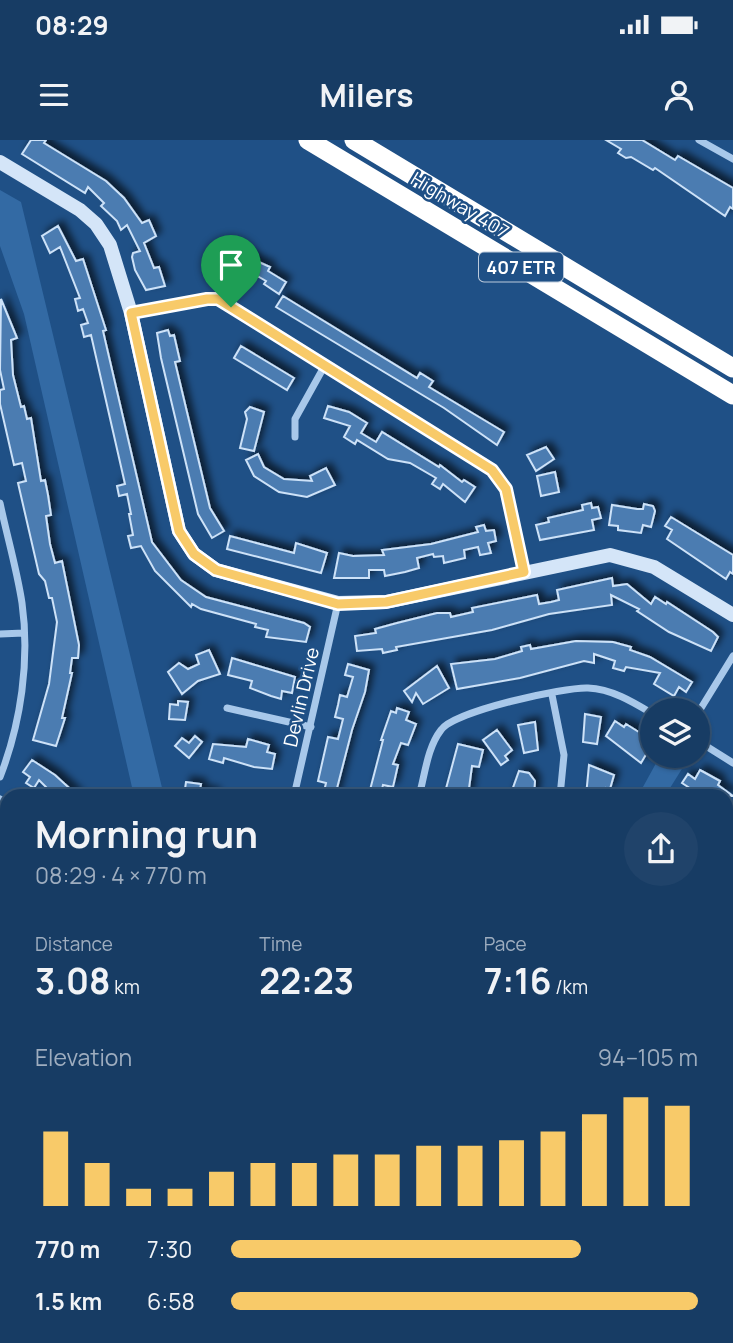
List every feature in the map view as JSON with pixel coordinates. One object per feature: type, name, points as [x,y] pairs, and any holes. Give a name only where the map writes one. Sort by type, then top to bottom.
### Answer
[{"type":"highway","name":"Highway 407","points":[[308,140],[733,395]]},
{"type":"highway","name":"Highway 407","points":[[354,140],[733,368]]},
{"type":"street","points":[[699,140],[733,159]]},
{"type":"street","points":[[0,162],[80,210],[96,224],[110,245],[131,313],[179,531],[194,554],[216,570],[338,604],[386,602],[603,556],[632,559],[654,567],[733,615]]},
{"type":"street","points":[[131,313],[218,299],[492,470],[506,489],[524,572]]},
{"type":"street","points":[[295,437],[295,419],[325,365]]},
{"type":"street","points":[[0,503],[22,603],[26,660],[21,695],[0,777]]},
{"type":"street","name":"Devlin Drive","points":[[296,789],[338,604]]},
{"type":"street","points":[[0,634],[24,633]]},
{"type":"street","points":[[707,698],[733,656]]},
{"type":"street","points":[[421,789],[430,752],[441,728],[465,714],[588,688],[628,699],[640,706]]},
{"type":"street","points":[[552,695],[564,755],[561,789]]},
{"type":"street","points":[[227,708],[311,727]]},
{"type":"street","points":[[710,749],[733,763]]},
{"type":"shaded area","points":[[0,190],[21,202],[162,789],[132,789],[24,314],[0,246]]},
{"type":"shaded area","points":[[653,768],[682,768],[669,789],[642,789]]},
{"type":"building","points":[[31,140],[46,140],[44,143],[106,181],[124,198],[142,223],[149,220],[156,236],[144,243],[154,268],[159,267],[165,286],[146,290],[135,270],[132,257],[133,253],[140,251],[127,225],[121,230],[117,221],[101,206],[104,203],[88,187],[85,193],[22,154]]},
{"type":"building","points":[[606,140],[642,140],[675,160],[678,156],[733,188],[733,209],[730,207],[725,216],[655,168],[653,170],[618,153],[621,149]]},
{"type":"building","points":[[58,226],[76,261],[83,259],[106,330],[103,331],[152,542],[181,580],[206,597],[304,623],[310,627],[306,642],[266,637],[268,630],[255,627],[256,624],[192,604],[191,607],[155,571],[141,546],[131,548],[128,536],[133,535],[127,494],[119,496],[117,486],[125,484],[91,335],[84,337],[81,325],[88,323],[83,309],[78,311],[75,299],[80,298],[60,247],[50,253],[42,236]]},
{"type":"building","points":[[230,249],[270,267],[268,271],[286,282],[279,294],[264,284],[266,281],[247,270],[249,267],[226,260]]},
{"type":"building","points":[[283,296],[417,378],[420,373],[433,381],[429,387],[504,432],[497,445],[444,408],[276,307]]},
{"type":"building","points":[[1,299],[17,338],[11,340],[13,375],[21,407],[24,406],[27,419],[31,418],[41,481],[45,480],[48,495],[51,515],[46,516],[50,544],[55,563],[62,561],[79,645],[78,658],[72,658],[72,673],[62,718],[65,718],[56,746],[33,740],[49,684],[57,622],[52,598],[49,598],[45,581],[39,574],[18,483],[26,481],[22,463],[14,465],[0,404],[0,390],[4,389],[0,370]]},
{"type":"building","points":[[168,330],[170,336],[174,335],[180,361],[175,362],[210,508],[224,531],[212,538],[198,514],[161,358],[157,333]]},
{"type":"building","points":[[241,346],[294,378],[287,390],[234,358]]},
{"type":"building","points":[[328,406],[349,412],[367,423],[361,433],[376,442],[382,432],[439,467],[440,465],[462,482],[464,480],[475,487],[465,502],[443,484],[440,489],[432,484],[436,478],[410,463],[388,459],[357,440],[355,444],[344,437],[350,426],[324,418]]},
{"type":"building","points":[[250,407],[264,412],[254,451],[240,448],[247,419],[245,412]]},
{"type":"building","points":[[546,447],[554,459],[536,471],[527,455]]},
{"type":"building","points":[[258,454],[264,467],[284,479],[312,481],[310,476],[326,468],[335,485],[307,497],[279,492],[254,476],[246,460]]},
{"type":"building","points":[[555,472],[559,492],[541,496],[537,476]]},
{"type":"building","points":[[591,503],[592,508],[598,507],[601,518],[592,520],[594,530],[540,540],[536,525],[549,522],[548,518],[583,510],[582,505]]},
{"type":"building","points":[[644,504],[653,506],[655,511],[651,527],[643,525],[641,533],[618,530],[618,526],[609,525],[612,505],[643,509]]},
{"type":"building","points":[[671,517],[733,555],[733,574],[730,572],[726,579],[667,539],[672,530],[665,526]]},
{"type":"building","points":[[484,525],[486,531],[494,530],[496,541],[488,543],[491,553],[480,555],[478,547],[464,550],[465,558],[444,563],[443,556],[434,557],[433,554],[417,558],[419,568],[405,572],[385,576],[384,570],[369,570],[369,578],[334,578],[339,553],[353,556],[384,555],[382,550],[431,544],[478,532],[476,527]]},
{"type":"building","points":[[230,536],[294,553],[296,543],[327,553],[321,573],[227,549]]},
{"type":"building","points":[[612,578],[613,586],[627,584],[651,604],[655,597],[666,604],[667,602],[713,632],[718,637],[711,651],[669,632],[637,611],[639,609],[611,595],[612,605],[549,614],[492,630],[396,647],[397,650],[383,653],[382,649],[357,651],[355,636],[376,633],[375,629],[437,613],[450,613],[451,617],[473,612],[472,608],[537,595],[539,604],[551,602],[559,600],[557,590]]},
{"type":"building","points":[[576,641],[613,642],[631,647],[630,650],[650,657],[692,682],[686,692],[679,687],[674,696],[654,684],[660,673],[626,667],[624,671],[613,668],[615,661],[594,654],[594,663],[584,661],[520,678],[457,689],[451,664],[495,659],[522,651],[521,647],[530,645],[531,649]]},
{"type":"building","points":[[209,650],[220,674],[198,681],[182,694],[168,672],[179,663],[188,669],[199,664],[196,655]]},
{"type":"building","points":[[232,658],[295,677],[292,693],[282,691],[281,699],[250,688],[252,681],[228,675]]},
{"type":"building","points":[[348,664],[369,670],[337,789],[325,789],[326,783],[318,781],[328,737],[338,739],[343,719],[335,717],[340,695],[347,697],[353,677],[345,675]]},
{"type":"building","points":[[437,666],[449,688],[423,704],[416,693],[412,702],[404,691]]},
{"type":"building","points":[[178,701],[188,702],[185,720],[169,719],[170,704],[178,705]]},
{"type":"building","points":[[397,708],[409,712],[406,720],[416,724],[408,745],[401,743],[393,764],[398,765],[393,787],[383,785],[382,789],[370,789],[381,740],[391,711],[396,713]]},
{"type":"building","points":[[585,714],[601,717],[597,744],[583,742]]},
{"type":"building","points":[[615,721],[640,733],[640,762],[606,736]]},
{"type":"building","points":[[535,722],[538,750],[524,753],[518,725]]},
{"type":"building","points":[[497,730],[512,750],[505,756],[508,760],[501,765],[483,740]]},
{"type":"building","points":[[195,736],[202,742],[189,758],[175,746],[182,738],[189,743]]},
{"type":"building","points":[[248,739],[269,745],[267,752],[275,754],[272,769],[224,758],[223,763],[209,759],[213,744],[246,747]]},
{"type":"building","points":[[458,744],[483,750],[479,767],[472,766],[469,789],[446,789]]},
{"type":"building","points":[[32,760],[70,789],[48,789],[39,780],[34,788],[26,783],[30,777],[23,772]]},
{"type":"building","points":[[589,765],[614,775],[610,789],[587,789]]},
{"type":"building","points":[[700,770],[720,781],[718,785],[723,789],[691,789],[682,783],[688,774],[695,779]]},
{"type":"building","points":[[519,771],[529,773],[535,781],[534,789],[513,789]]},
{"type":"building","points":[[186,782],[201,784],[200,789],[185,789]]},
{"type":"route","points":[[207,299],[218,299],[231,307],[492,470],[506,489],[524,572],[386,602],[338,604],[216,570],[194,554],[179,531],[131,313],[207,299]]}]
